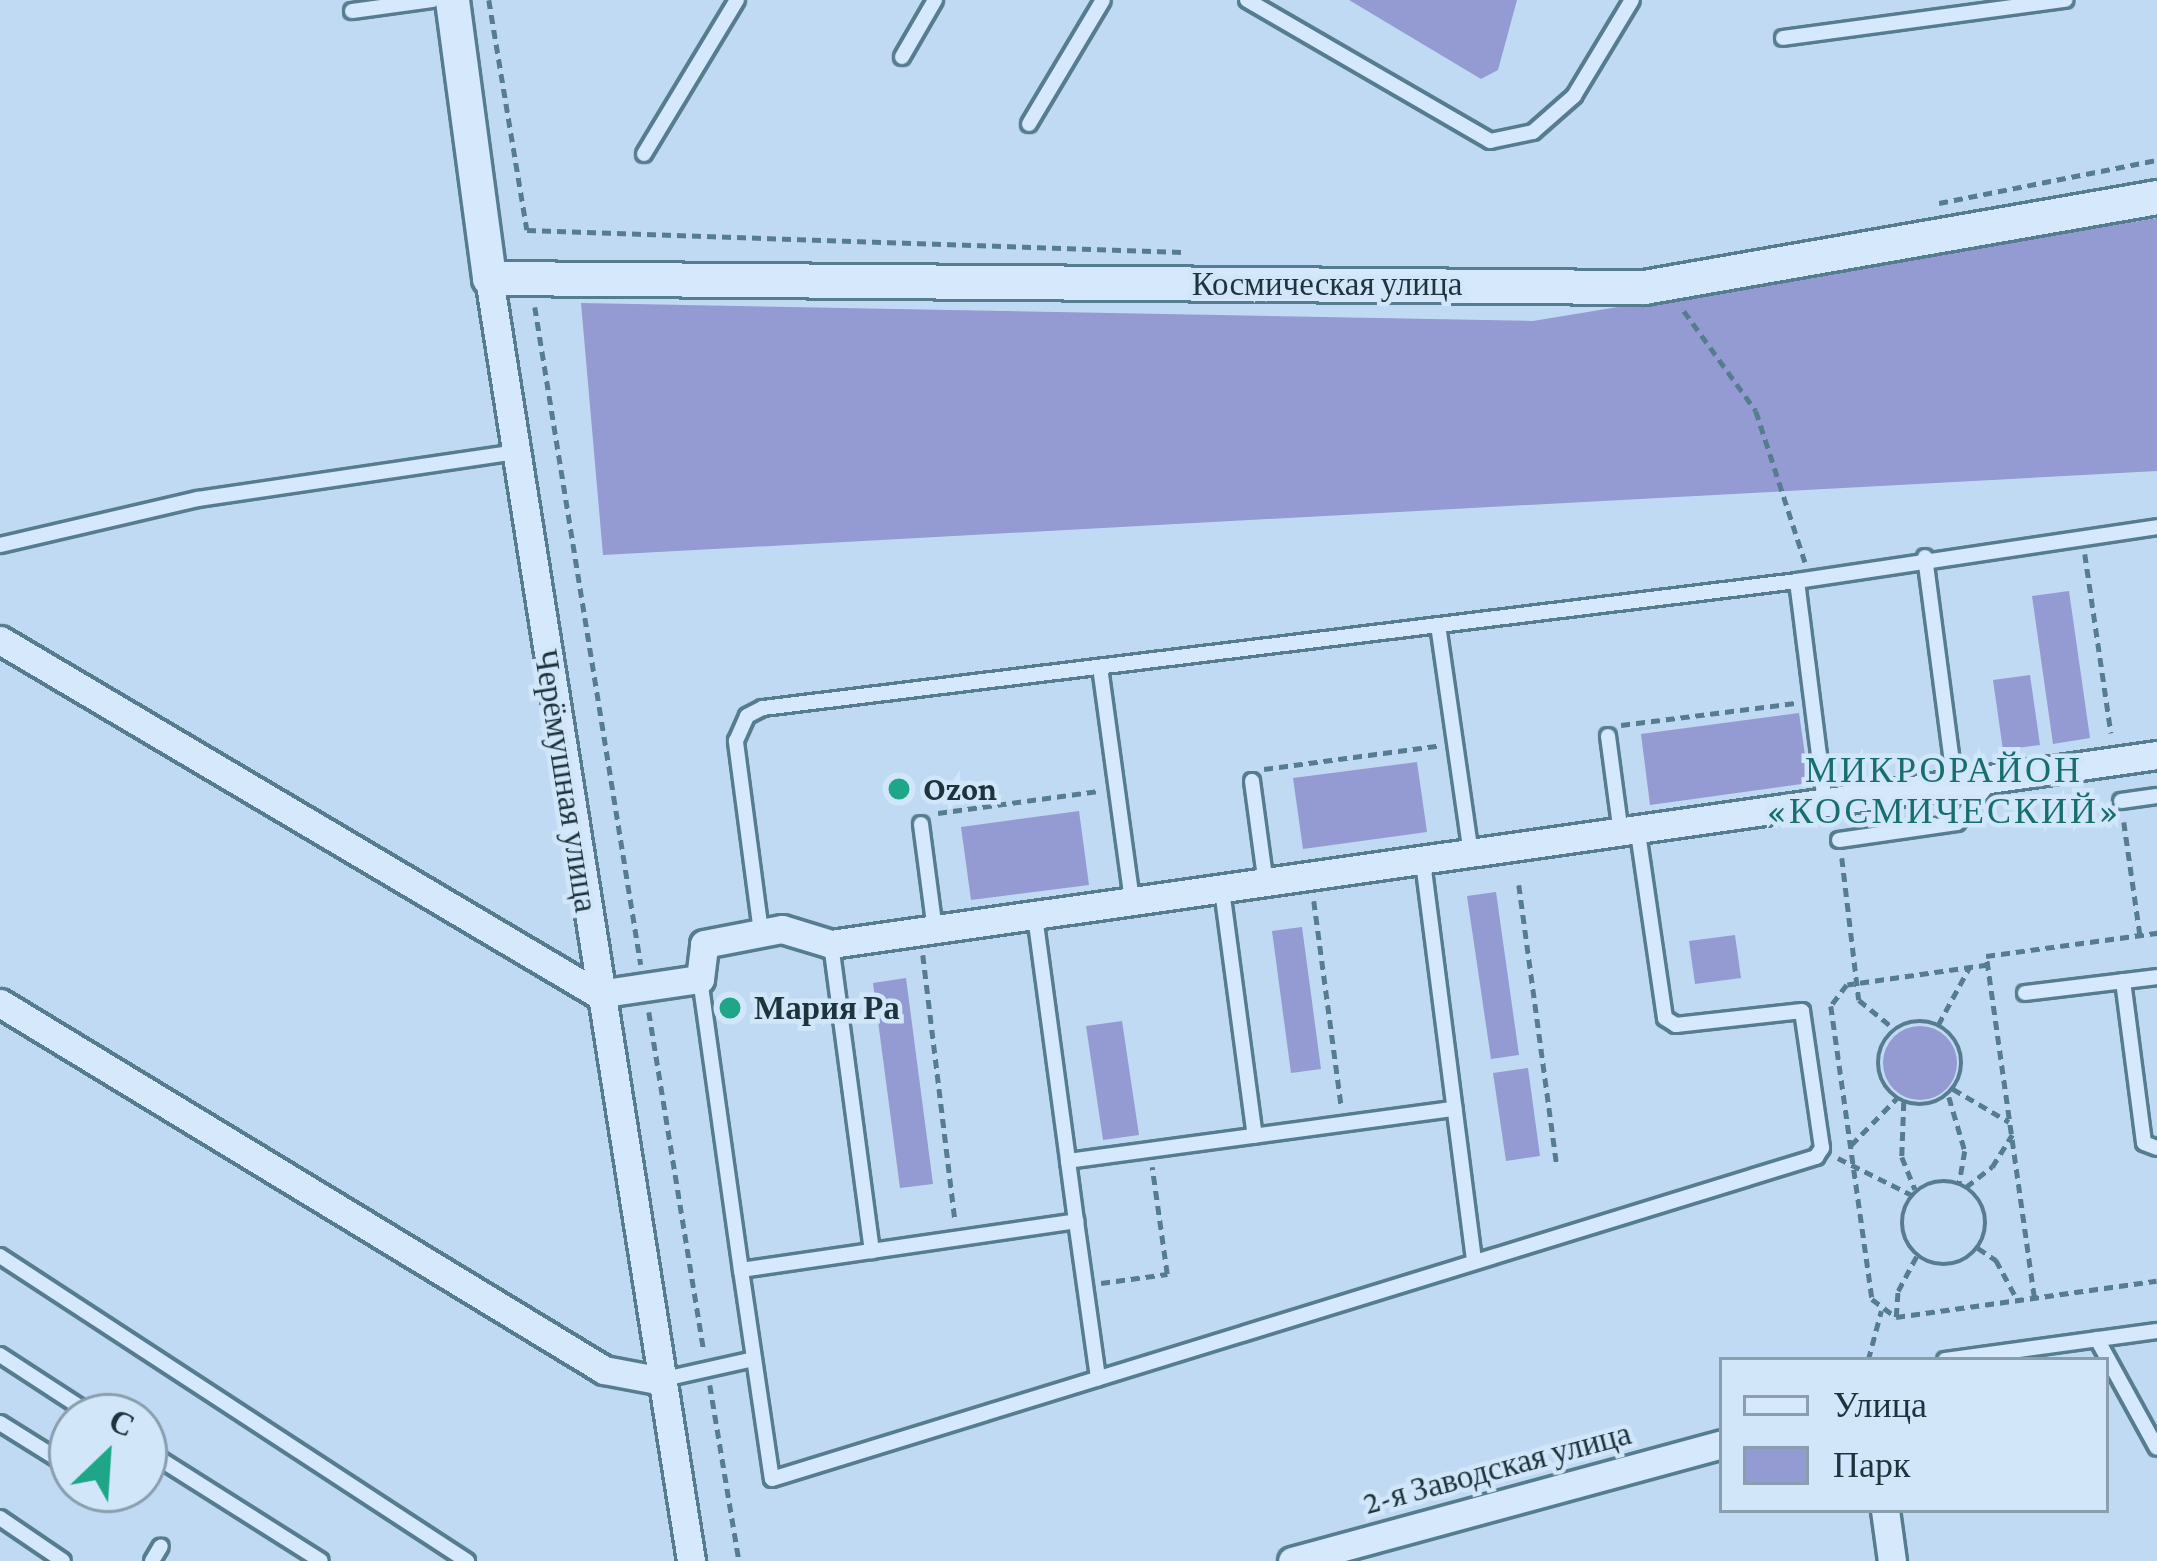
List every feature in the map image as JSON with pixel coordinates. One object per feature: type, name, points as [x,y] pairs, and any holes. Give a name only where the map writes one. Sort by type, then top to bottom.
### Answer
[{"type":"street","name":"Черёмушная улица","points":[[452,0],[489,278],[657,1381],[691,1561]]},
{"type":"street","name":"Космическая улица","points":[[489,278],[1675,281],[2157,196]]},
{"type":"street","points":[[0,640],[598,994],[700,979],[704,944],[761,932],[792,929],[831,944],[1825,806],[2157,755]]},
{"type":"street","points":[[0,1003],[604,1370],[657,1381]]},
{"type":"street","name":"2-я Заводская улица","points":[[1292,1561],[1719,1445]]},
{"type":"street","points":[[1885,1513],[1892,1561]]},
{"type":"lane","points":[[352,11],[432,0]]},
{"type":"lane","points":[[644,154],[737,0]]},
{"type":"lane","points":[[902,57],[934,0]]},
{"type":"lane","points":[[1029,124],[1103,0]]},
{"type":"lane","points":[[1247,0],[1490,141],[1533,132],[1574,97],[1632,0]]},
{"type":"lane","points":[[1784,38],[2065,0]]},
{"type":"lane","points":[[0,545],[197,499],[516,452]]},
{"type":"lane","points":[[761,932],[736,741],[747,716],[1803,580],[1925,557],[2157,526]]},
{"type":"lane","points":[[1925,557],[1955,786]]},
{"type":"lane","points":[[1803,580],[1825,806]]},
{"type":"lane","points":[[1438,625],[1471,855]]},
{"type":"lane","points":[[1100,667],[1132,902]]},
{"type":"lane","points":[[700,979],[772,1479],[1821,1153],[1802,1011],[1676,1025],[1665,1018],[1608,736]]},
{"type":"lane","points":[[1840,840],[1958,823],[1992,780]]},
{"type":"lane","points":[[1252,781],[1266,884]]},
{"type":"lane","points":[[2121,801],[2157,796]]},
{"type":"lane","points":[[921,824],[928,931]]},
{"type":"lane","points":[[1423,862],[1474,1262]]},
{"type":"lane","points":[[1222,890],[1256,1136]]},
{"type":"lane","points":[[1035,916],[1098,1378]]},
{"type":"lane","points":[[831,944],[872,1251]]},
{"type":"lane","points":[[2025,993],[2157,977]]},
{"type":"lane","points":[[2123,981],[2144,1142],[2157,1148]]},
{"type":"lane","points":[[1068,1161],[1455,1109]]},
{"type":"lane","points":[[741,1270],[1076,1222]]},
{"type":"lane","points":[[0,1256],[467,1561]]},
{"type":"lane","points":[[1967,1357],[2157,1331]]},
{"type":"lane","points":[[2097,1339],[2107,1357]]},
{"type":"lane","points":[[0,1354],[59,1393]]},
{"type":"lane","points":[[657,1381],[754,1360]]},
{"type":"lane","points":[[2109,1361],[2157,1448]]},
{"type":"lane","points":[[0,1423],[48,1453]]},
{"type":"lane","points":[[168,1464],[321,1561]]},
{"type":"lane","points":[[0,1518],[63,1561]]},
{"type":"lane","points":[[152,1561],[161,1546]]},
{"type":"path","points":[[489,0],[739,1561]]},
{"type":"path","points":[[1935,204],[2157,160]]},
{"type":"path","points":[[527,230],[1186,252]]},
{"type":"path","points":[[1675,281],[1687,320],[1756,411],[1803,580]]},
{"type":"path","points":[[1608,736],[1614,726],[1812,701]]},
{"type":"path","points":[[1252,781],[1260,770],[1455,744]]},
{"type":"path","points":[[921,824],[929,814],[1117,789]]},
{"type":"path","points":[[1840,840],[1857,984],[1867,1011],[1895,1028]]},
{"type":"path","points":[[1311,878],[1344,1124]]},
{"type":"path","points":[[1519,884],[1557,1166]]},
{"type":"path","points":[[928,931],[958,1239]]},
{"type":"path","points":[[2035,1298],[1986,956],[2157,932]]},
{"type":"path","points":[[1988,965],[1857,984],[1831,1006],[1872,1299],[1896,1317],[2157,1281]]},
{"type":"path","points":[[1938,1024],[1969,968]]},
{"type":"path","points":[[1916,1020],[1938,1024],[1963,1059],[1950,1092],[1965,1151],[1963,1185],[1987,1220],[1978,1248],[1948,1266],[1917,1256],[1901,1227],[1914,1193],[1902,1157],[1900,1100],[1877,1066],[1895,1028],[1916,1020]]},
{"type":"path","points":[[1950,1092],[2010,1123]]},
{"type":"path","points":[[1900,1100],[1923,1105],[1950,1092]]},
{"type":"path","points":[[1850,1145],[1900,1100]]},
{"type":"path","points":[[1914,1193],[1940,1180],[1963,1185],[1992,1167],[2012,1135]]},
{"type":"path","points":[[1085,1286],[1167,1274],[1149,1150]]},
{"type":"path","points":[[1853,1162],[1914,1193]]},
{"type":"path","points":[[1978,1248],[2009,1277],[2017,1300]]},
{"type":"path","points":[[1896,1317],[1898,1291],[1917,1256]]},
{"type":"path","points":[[1869,1357],[1882,1311]]},
{"type":"green space","points":[[1349,0],[1517,0],[1498,70],[1481,79]]},
{"type":"green space","points":[[2157,218],[2157,471],[603,555],[581,303],[1533,321]]},
{"type":"green space","points":[[2069,591],[2090,738],[2053,744],[2032,596]]},
{"type":"green space","points":[[2030,675],[2040,745],[2003,750],[1993,680]]},
{"type":"green space","points":[[1799,713],[1809,783],[1650,805],[1641,734]]},
{"type":"green space","points":[[1417,762],[1427,832],[1303,849],[1293,778]]},
{"type":"green space","points":[[1079,811],[1089,885],[971,900],[961,827]]},
{"type":"green space","points":[[1496,892],[1519,1055],[1491,1059],[1467,896]]},
{"type":"green space","points":[[1302,927],[1321,1069],[1291,1073],[1272,931]]},
{"type":"green space","points":[[1735,935],[1741,978],[1695,984],[1689,941]]},
{"type":"green space","points":[[906,978],[933,1184],[900,1188],[873,983]]},
{"type":"green space","points":[[1122,1021],[1139,1135],[1103,1140],[1086,1026]]},
{"type":"green space","points":[[1920,1026],[1946,1037],[1957,1063],[1946,1089],[1920,1100],[1894,1089],[1883,1063],[1894,1037]]},
{"type":"green space","points":[[1528,1068],[1540,1156],[1506,1161],[1493,1073]]},
{"type":"place","name":"Ozon","points":[[899,789]]},
{"type":"place","name":"Мария Ра","points":[[730,1008]]},
{"type":"district","name":"МИКРОРАЙОН «КОСМИЧЕСКИЙ»","points":[[1944,790]]}]
